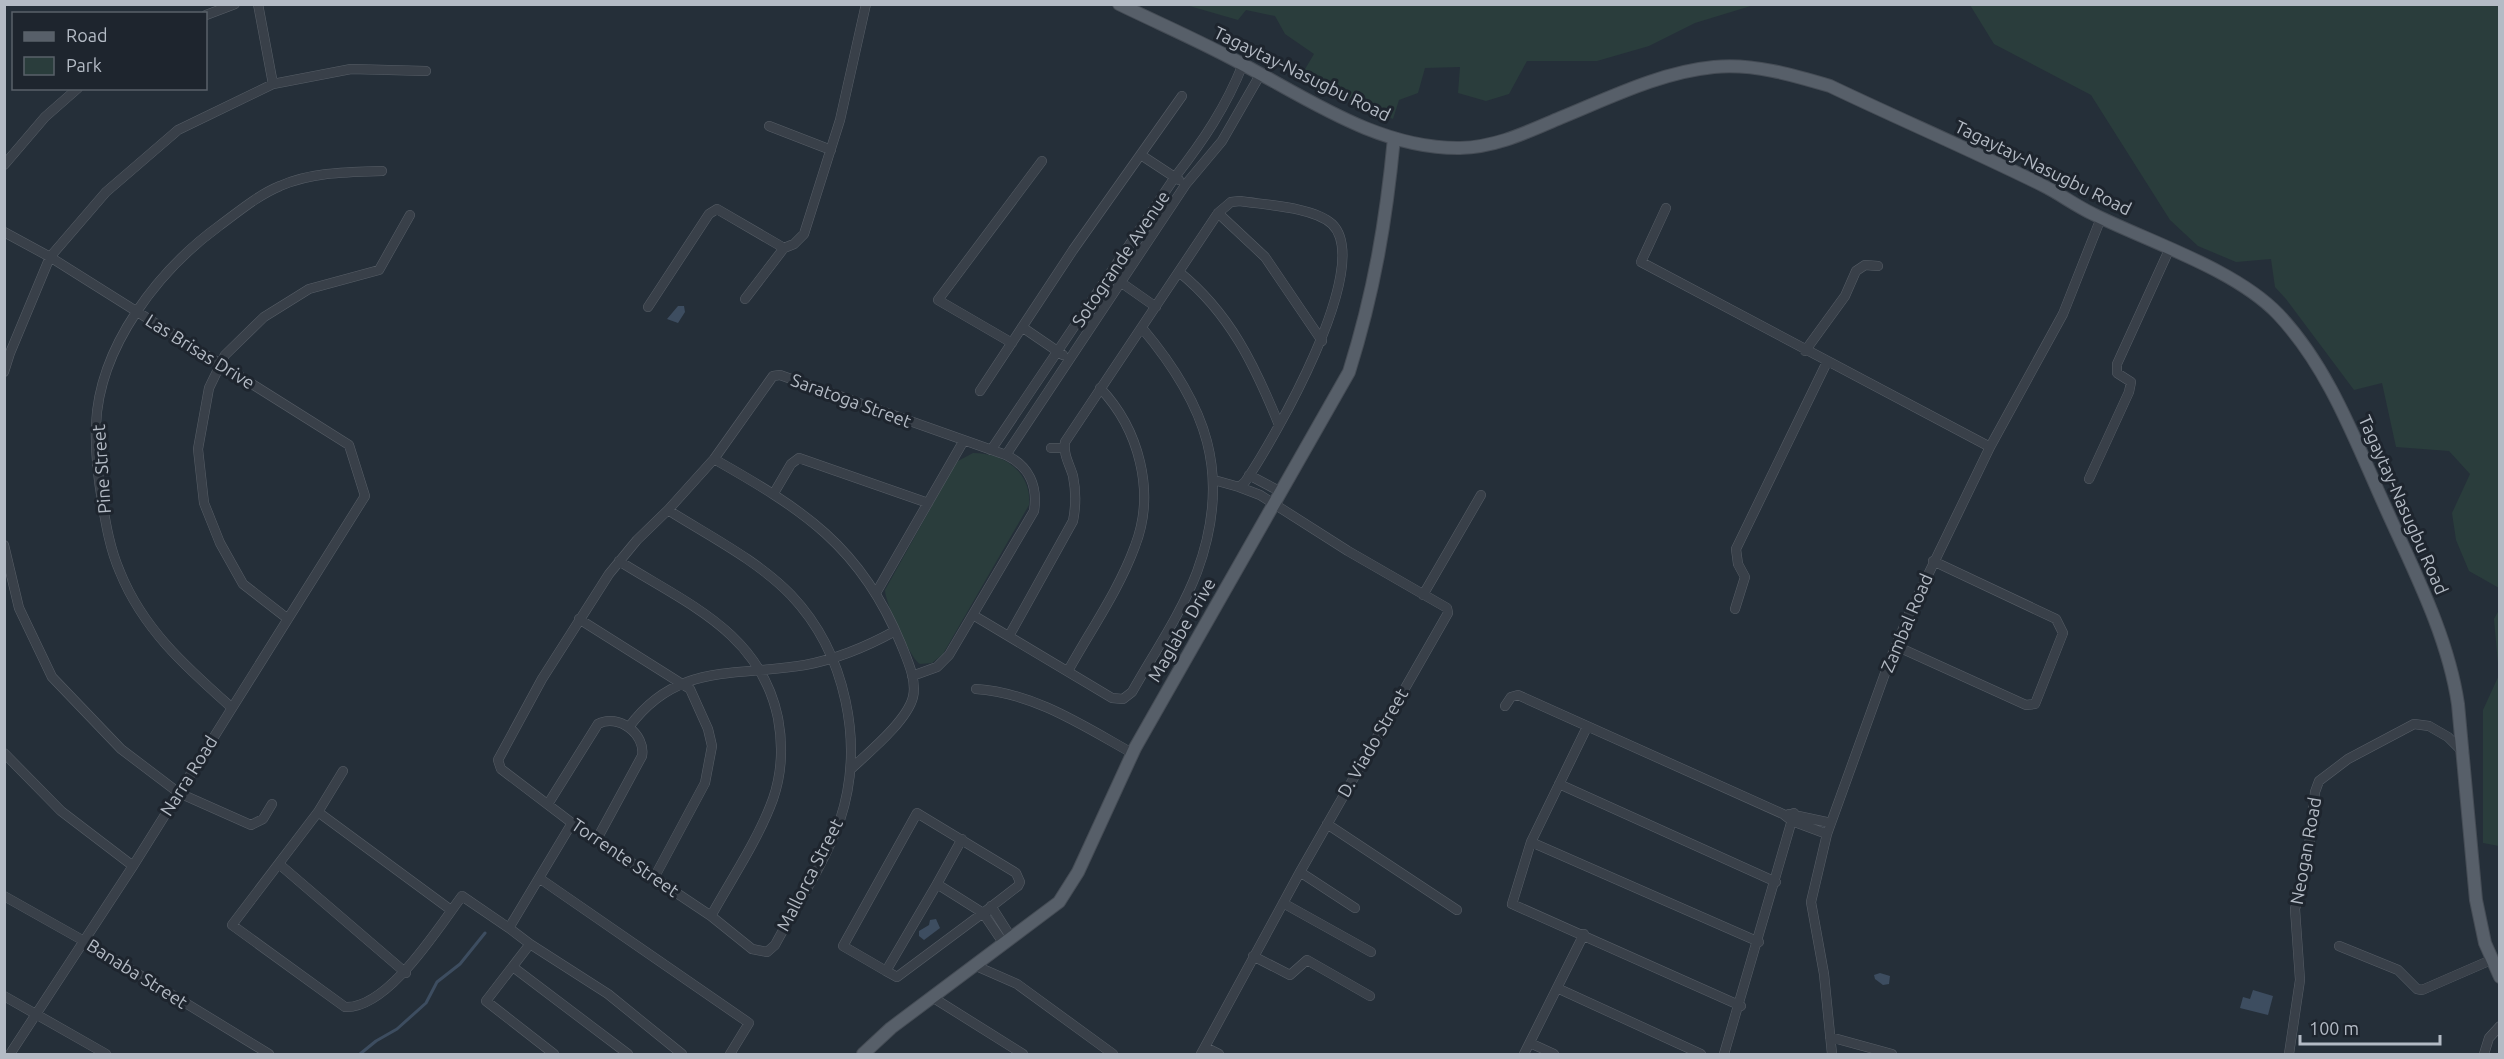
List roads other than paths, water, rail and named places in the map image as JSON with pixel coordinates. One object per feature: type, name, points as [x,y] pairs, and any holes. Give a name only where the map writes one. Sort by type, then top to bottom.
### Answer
[{"type":"main road","name":"Tagaytay-Nasugbu Road","points":[[1119,4],[1243,64],[1356,124],[1394,138],[1428,146],[1459,148],[1502,143],[1657,80],[1715,67],[1753,68],[1830,86],[2045,187],[2101,218],[2214,271],[2271,307],[2296,335],[2327,380],[2441,636],[2455,680],[2464,753],[2476,900],[2491,960],[2499,977]]},
{"type":"main road","name":"Maglabe Drive","points":[[863,1054],[891,1028],[1059,902],[1078,872],[1132,753],[1349,372],[1369,310],[1381,249],[1394,138]]},
{"type":"street","points":[[207,15],[235,4]]},
{"type":"street","points":[[258,4],[273,84]]},
{"type":"street","points":[[745,299],[784,248],[794,244],[804,234],[831,150],[866,4]]},
{"type":"street","name":"Sotogrande Avenue","points":[[991,450],[1175,177],[1203,142],[1229,98],[1243,64]]},
{"type":"street","points":[[4,372],[51,257],[106,192],[178,130],[273,84],[351,69],[426,71]]},
{"type":"street","name":"Sotogrande Avenue","points":[[1006,455],[1186,184],[1228,131],[1260,75]]},
{"type":"street","points":[[4,165],[45,117],[76,90]]},
{"type":"street","points":[[980,391],[1182,96]]},
{"type":"street","points":[[1215,123],[1228,131]]},
{"type":"street","points":[[769,126],[831,150]]},
{"type":"street","points":[[1203,142],[1215,150]]},
{"type":"street","points":[[1141,155],[1186,184]]},
{"type":"street","points":[[1012,343],[938,300],[1042,161]]},
{"type":"street","name":"Pine Street","points":[[231,707],[187,668],[153,632],[119,571],[107,530],[99,481],[96,423],[105,381],[135,312],[165,274],[203,237],[279,186],[307,177],[382,171]]},
{"type":"street","points":[[1009,636],[1073,521],[1076,508],[1074,484],[1064,448],[1070,432],[1218,213],[1231,202],[1240,201],[1307,212],[1332,223],[1342,240],[1344,258],[1322,341],[1279,425],[1250,475],[1239,487]]},
{"type":"street","points":[[1666,208],[1641,262],[1805,351],[1990,447]]},
{"type":"street","points":[[648,308],[709,214],[717,209],[784,248]]},
{"type":"street","points":[[1218,213],[1265,257],[1322,341]]},
{"type":"street","points":[[288,619],[243,584],[220,543],[204,504],[198,449],[209,388],[225,355],[264,317],[309,288],[379,270],[410,215]]},
{"type":"street","name":"Zambal Road","points":[[1832,1054],[1824,974],[1812,903],[1827,834],[1896,646],[1933,561],[1990,447],[2063,314],[2101,218]]},
{"type":"street","name":"Las Brisas Drive","points":[[4,232],[51,257],[349,445],[365,496]]},
{"type":"street","points":[[2089,478],[2129,392],[2131,382],[2117,373],[2117,364],[2169,250]]},
{"type":"street","points":[[1805,351],[1845,296],[1856,271],[1865,265],[1878,266]]},
{"type":"street","points":[[1179,272],[1211,302],[1234,331],[1257,371],[1279,425]]},
{"type":"street","points":[[1110,275],[1156,307]]},
{"type":"street","points":[[1022,327],[1069,359]]},
{"type":"street","points":[[973,615],[1118,700],[1132,692],[1197,572],[1209,527],[1214,480],[1205,431],[1197,410],[1173,366],[1142,328]]},
{"type":"street","points":[[1735,609],[1745,577],[1738,564],[1736,549],[1827,362]]},
{"type":"street","name":"Saratoga Street","points":[[499,754],[579,619],[619,561],[714,459],[773,376],[780,375],[963,442],[1006,455],[1022,465],[1030,476],[1035,489],[1034,510],[973,615],[944,662],[912,676]]},
{"type":"street","points":[[1068,671],[1126,565],[1141,526],[1142,474],[1137,448],[1116,406],[1100,388]]},
{"type":"street","points":[[876,593],[963,442]]},
{"type":"street","points":[[1051,448],[1064,448]]},
{"type":"street","points":[[774,493],[791,464],[799,458],[928,503]]},
{"type":"street","points":[[714,459],[774,493],[837,542],[860,568],[876,593],[895,631],[912,676],[914,695],[909,707],[851,769]]},
{"type":"street","points":[[1250,475],[1281,492]]},
{"type":"street","name":"D. Viado Street","points":[[1203,1051],[1253,956],[1448,613],[1447,608],[1260,495],[1214,480]]},
{"type":"street","points":[[1423,595],[1480,495]]},
{"type":"street","name":"Narra Road","points":[[10,1054],[133,866],[365,496]]},
{"type":"street","name":"Mallorca Street","points":[[668,510],[754,564],[805,611],[833,658],[847,712],[851,769],[840,820],[829,846],[775,945],[762,953]]},
{"type":"street","points":[[4,544],[16,597],[52,677],[121,749],[179,793],[251,825],[263,819],[272,804]]},
{"type":"street","points":[[619,561],[723,628],[761,670],[770,686],[781,743],[777,783],[767,813],[711,916]]},
{"type":"street","points":[[1896,646],[2026,705],[2035,704],[2063,633],[2056,619],[1933,561]]},
{"type":"street","points":[[4,599],[16,597]]},
{"type":"street","points":[[579,619],[682,682],[690,689],[708,729],[712,746],[710,766],[695,802],[654,878]]},
{"type":"street","points":[[629,727],[657,696],[682,682],[711,674],[761,670],[833,658],[895,631]]},
{"type":"street","points":[[976,689],[1001,691],[1049,707],[1132,753]]},
{"type":"street","points":[[1505,706],[1511,697],[1518,695],[1783,814],[1831,823]]},
{"type":"street","points":[[548,804],[598,724],[608,720],[629,727],[641,742],[642,756],[597,839]]},
{"type":"street","name":"Neogan Road","points":[[2289,1054],[2300,980],[2295,909],[2308,855],[2315,792],[2319,781],[2348,759],[2414,724],[2429,726],[2448,737],[2464,753]]},
{"type":"street","points":[[1587,727],[1531,842],[1512,904],[1584,934],[1741,1006]]},
{"type":"street","points":[[4,753],[61,811],[133,866]]},
{"type":"street","name":"Torrente Street","points":[[499,754],[498,765],[501,769],[572,823],[711,916],[752,949],[762,953]]},
{"type":"street","points":[[343,771],[318,812],[232,925],[345,1007],[357,1008],[406,973],[462,896],[530,944],[608,994],[682,1054]]},
{"type":"street","points":[[1559,784],[1776,882]]},
{"type":"street","points":[[318,812],[452,910]]},
{"type":"street","points":[[917,813],[962,839],[1019,877],[1018,886],[897,977],[843,946],[917,813]]},
{"type":"street","points":[[1724,1054],[1741,1006],[1793,817]]},
{"type":"street","points":[[1793,817],[1827,834]]},
{"type":"street","points":[[508,928],[572,823]]},
{"type":"street","points":[[1327,824],[1457,910]]},
{"type":"street","points":[[886,971],[962,839]]},
{"type":"street","points":[[1531,842],[1759,942]]},
{"type":"street","points":[[279,864],[406,973]]},
{"type":"street","points":[[1300,872],[1355,908]]},
{"type":"street","points":[[539,878],[749,1023],[730,1054]]},
{"type":"street","points":[[937,884],[987,909],[1008,942]]},
{"type":"street","name":"Banaba Street","points":[[4,896],[84,941],[269,1054]]},
{"type":"street","points":[[1283,903],[1371,952]]},
{"type":"street","points":[[1524,1054],[1584,934]]},
{"type":"street","points":[[530,944],[486,1000],[555,1054]]},
{"type":"street","points":[[2338,946],[2398,969],[2417,989],[2422,990],[2491,960]]},
{"type":"street","points":[[1253,956],[1290,975],[1308,960],[1370,996]]},
{"type":"street","points":[[976,966],[1017,984],[1113,1054]]},
{"type":"street","points":[[513,967],[628,1054]]},
{"type":"street","points":[[1557,988],[1701,1054]]},
{"type":"street","points":[[4,996],[37,1012],[106,1054]]},
{"type":"street","points":[[932,997],[1023,1054]]},
{"type":"street","points":[[2484,1054],[2489,1038],[2499,1026]]},
{"type":"street","points":[[1830,1037],[1892,1054]]},
{"type":"street","points":[[1530,1043],[1554,1054]]},
{"type":"street","points":[[1203,1051],[1219,1054]]},
{"type":"water","points":[[678,306],[684,306],[685,312],[678,323],[667,319]]},
{"type":"water","points":[[936,919],[940,928],[924,940],[919,936],[919,931],[929,925],[930,920]]},
{"type":"water","points":[[1880,973],[1890,976],[1889,984],[1883,985],[1875,979],[1874,975]]},
{"type":"water","points":[[2253,990],[2273,996],[2268,1015],[2240,1008],[2243,997],[2250,999]]},
{"type":"waterway","points":[[360,1054],[376,1041],[397,1029],[426,1003],[437,982],[460,964],[485,933]]}]
